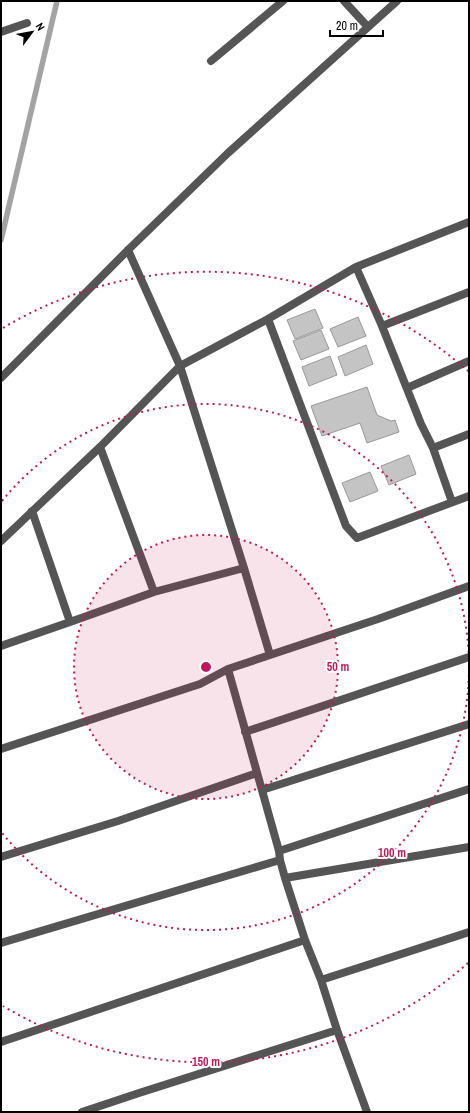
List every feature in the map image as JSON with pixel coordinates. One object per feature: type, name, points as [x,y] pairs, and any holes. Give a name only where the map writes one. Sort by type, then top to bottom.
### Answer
[{"type":"street","points":[[211,61],[283,1]]},
{"type":"street","points":[[344,1],[368,27]]},
{"type":"street","points":[[1,378],[128,250],[228,153],[397,1]]},
{"type":"street","points":[[1,32],[27,23]]},
{"type":"street","points":[[1,541],[100,447],[180,366],[268,319],[356,267],[469,222]]},
{"type":"street","points":[[128,250],[180,366],[270,655]]},
{"type":"street","points":[[356,267],[382,326],[421,424],[433,448],[452,502]]},
{"type":"street","points":[[382,326],[469,292]]},
{"type":"street","points":[[268,319],[346,526],[357,538],[469,496]]},
{"type":"street","points":[[407,388],[469,361]]},
{"type":"street","points":[[433,448],[469,434]]},
{"type":"street","points":[[100,447],[154,592]]},
{"type":"street","points":[[32,511],[70,622]]},
{"type":"street","points":[[1,646],[154,592],[244,568]]},
{"type":"street","points":[[1,749],[200,684],[228,669],[378,620],[469,586]]},
{"type":"street","points":[[245,732],[469,657]]},
{"type":"street","points":[[228,669],[279,852],[284,878],[305,940],[322,980],[337,1030],[367,1112]]},
{"type":"street","points":[[262,790],[469,724]]},
{"type":"street","points":[[1,857],[118,821],[257,773]]},
{"type":"street","points":[[279,852],[469,789]]},
{"type":"street","points":[[284,878],[469,846]]},
{"type":"street","points":[[1,943],[280,860]]},
{"type":"street","points":[[322,980],[469,932]]},
{"type":"street","points":[[1,1042],[305,940]]},
{"type":"street","points":[[82,1112],[139,1092],[337,1030]]},
{"type":"building","points":[[315,309],[323,328],[295,339],[287,320]]},
{"type":"building","points":[[358,317],[366,336],[338,347],[330,329]]},
{"type":"building","points":[[321,330],[329,349],[301,360],[293,341]]},
{"type":"building","points":[[366,345],[373,364],[345,376],[338,357]]},
{"type":"building","points":[[330,356],[337,375],[309,386],[302,367]]},
{"type":"building","points":[[367,387],[377,415],[391,421],[395,420],[399,432],[367,443],[360,423],[322,436],[311,406]]},
{"type":"building","points":[[409,455],[416,474],[389,485],[381,466]]},
{"type":"building","points":[[370,472],[378,491],[350,502],[342,483]]},
{"type":"waterway","points":[[1,240],[57,1]]}]
